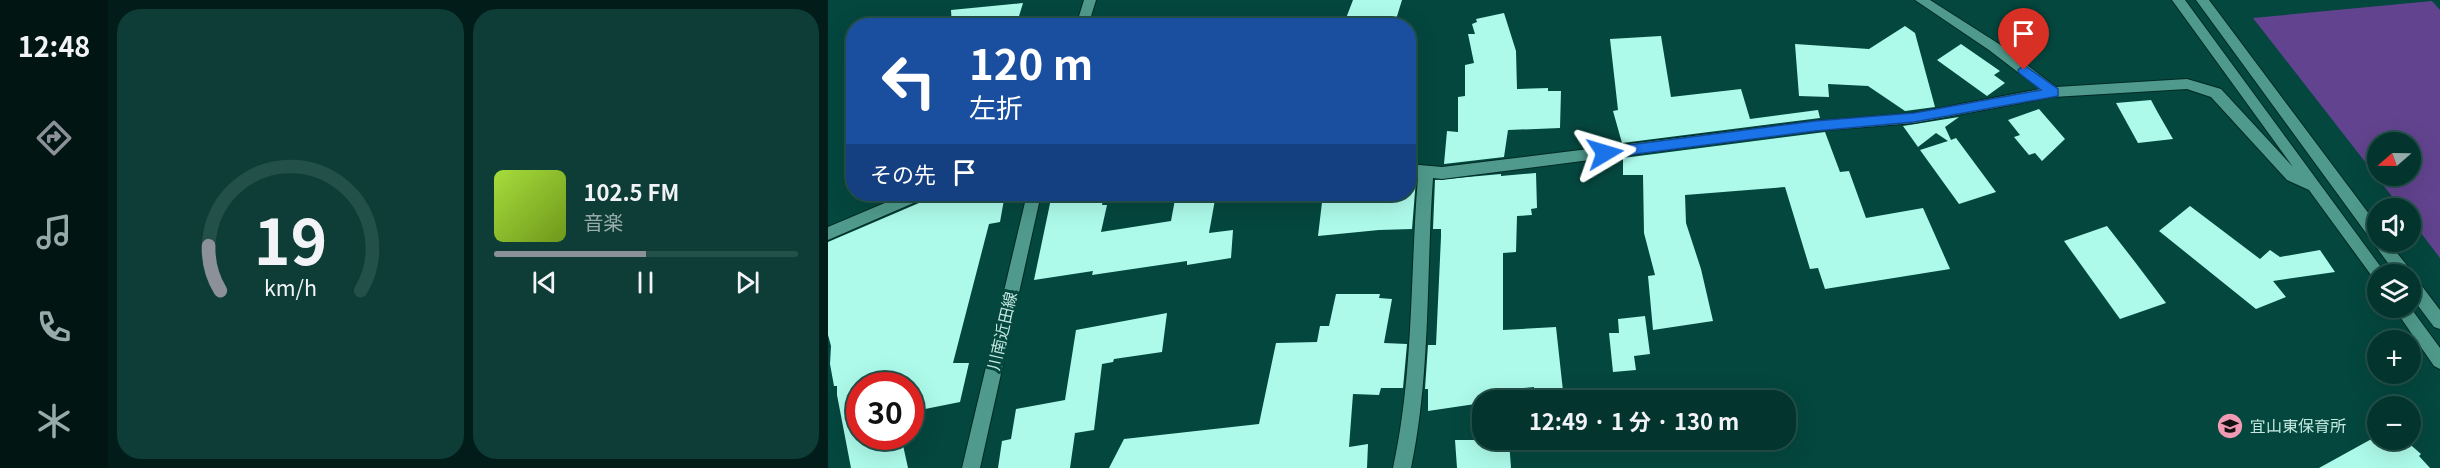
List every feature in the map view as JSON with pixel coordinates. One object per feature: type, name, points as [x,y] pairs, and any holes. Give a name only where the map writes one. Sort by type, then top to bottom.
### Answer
[{"type":"street","points":[[1084,18],[1090,0]]},
{"type":"street","points":[[1921,0],[1994,48],[2053,92]]},
{"type":"street","points":[[2178,0],[2372,264]]},
{"type":"street","points":[[2202,0],[2367,223]]},
{"type":"street","points":[[1416,171],[1442,173],[1815,126],[1914,117],[2053,92],[2187,84],[2216,93],[2292,176],[2315,186]]},
{"type":"street","points":[[1402,468],[1411,434],[1419,364],[1422,206],[1426,172]]},
{"type":"street","points":[[828,234],[904,201]]},
{"type":"street","name":"川南近田線","points":[[971,468],[1032,201]]},
{"type":"street","points":[[2388,252],[2397,264]]},
{"type":"street","points":[[2421,297],[2440,322]]},
{"type":"street","points":[[2409,318],[2440,361]]},
{"type":"shaded area","points":[[2432,1],[2440,10],[2440,258],[2421,233],[2421,198],[2393,198],[2384,186],[2421,186],[2421,132],[2367,132],[2367,164],[2253,18]]},
{"type":"building","points":[[1353,0],[1402,0],[1396,18],[1346,18]]},
{"type":"building","points":[[1023,3],[1018,18],[952,18],[951,10]]},
{"type":"building","points":[[1504,13],[1516,51],[1517,89],[1548,88],[1548,91],[1561,91],[1560,128],[1508,130],[1504,157],[1444,164],[1447,131],[1458,132],[1458,97],[1465,96],[1465,65],[1474,63],[1468,34],[1475,34],[1472,24],[1477,22],[1476,19]]},
{"type":"building","points":[[1905,26],[1915,33],[1935,107],[1905,111],[1868,86],[1828,84],[1829,97],[1799,96],[1795,44],[1869,49]]},
{"type":"building","points":[[1661,36],[1671,97],[1741,89],[1750,119],[1818,110],[1820,118],[1622,143],[1613,111],[1618,110],[1610,39]]},
{"type":"building","points":[[1961,44],[2000,71],[1994,75],[2005,83],[1987,96],[1937,60]]},
{"type":"building","points":[[2151,100],[2173,139],[2138,143],[2116,103]]},
{"type":"building","points":[[2039,109],[2065,139],[2042,161],[2035,153],[2029,155],[2014,137],[2020,135],[2008,120]]},
{"type":"building","points":[[1959,117],[1945,127],[1951,140],[1956,138],[1996,192],[1959,204],[1920,150],[1948,141],[1936,133],[1918,147],[1903,126]]},
{"type":"building","points":[[1825,132],[1840,172],[1849,171],[1866,218],[1923,208],[1950,269],[1825,289],[1818,268],[1810,269],[1785,187],[1685,195],[1686,223],[1701,269],[1713,321],[1653,330],[1648,276],[1655,275],[1644,233],[1643,175],[1623,175],[1623,158]]},
{"type":"building","points":[[1536,173],[1537,208],[1531,209],[1532,215],[1517,216],[1516,252],[1503,253],[1503,330],[1556,327],[1563,390],[1534,390],[1534,387],[1472,390],[1472,404],[1428,411],[1428,389],[1425,389],[1428,345],[1436,345],[1441,237],[1441,229],[1433,229],[1435,180],[1501,174],[1501,176]]},
{"type":"building","points":[[924,201],[1004,201],[1000,222],[989,224],[953,363],[969,363],[960,402],[924,409],[924,372],[846,372],[846,442],[837,386],[834,386],[830,364],[831,346],[828,335],[828,242]]},
{"type":"building","points":[[1051,201],[1103,201],[1102,205],[1107,205],[1101,232],[1171,221],[1175,201],[1215,201],[1209,233],[1233,230],[1231,258],[1187,265],[1187,261],[1092,275],[1093,271],[1034,280]]},
{"type":"building","points":[[1322,201],[1414,201],[1412,229],[1318,236]]},
{"type":"building","points":[[2190,206],[2260,259],[2270,250],[2280,257],[2320,250],[2335,272],[2273,281],[2286,297],[2256,309],[2159,231]]},
{"type":"building","points":[[2107,226],[2166,303],[2120,319],[2064,241]]},
{"type":"building","points":[[1336,294],[1380,294],[1379,298],[1392,299],[1384,343],[1407,344],[1403,388],[1381,388],[1379,395],[1353,394],[1349,447],[1368,444],[1367,468],[1109,468],[1124,439],[1259,424],[1276,343],[1317,342],[1320,326],[1329,326]]},
{"type":"building","points":[[1167,313],[1162,352],[1114,359],[1113,362],[1102,364],[1094,430],[1075,433],[1070,468],[998,468],[1002,441],[1011,439],[1016,409],[1065,400],[1076,330]]},
{"type":"building","points":[[1645,316],[1650,354],[1634,356],[1636,370],[1613,372],[1609,333],[1619,333],[1618,319]]},
{"type":"building","points":[[1455,440],[1472,440],[1472,450],[1510,450],[1511,468],[1457,468]]},
{"type":"building","points":[[2367,442],[2367,450],[2416,450],[2430,468],[2319,468]]},
{"type":"building","points":[[848,450],[904,450],[908,468],[851,468]]},
{"type":"place","name":"宜山東保育所","points":[[2230,426]]},
{"type":"route","points":[[1605,153],[1815,126],[1914,117],[2053,92],[2024,70]]}]
